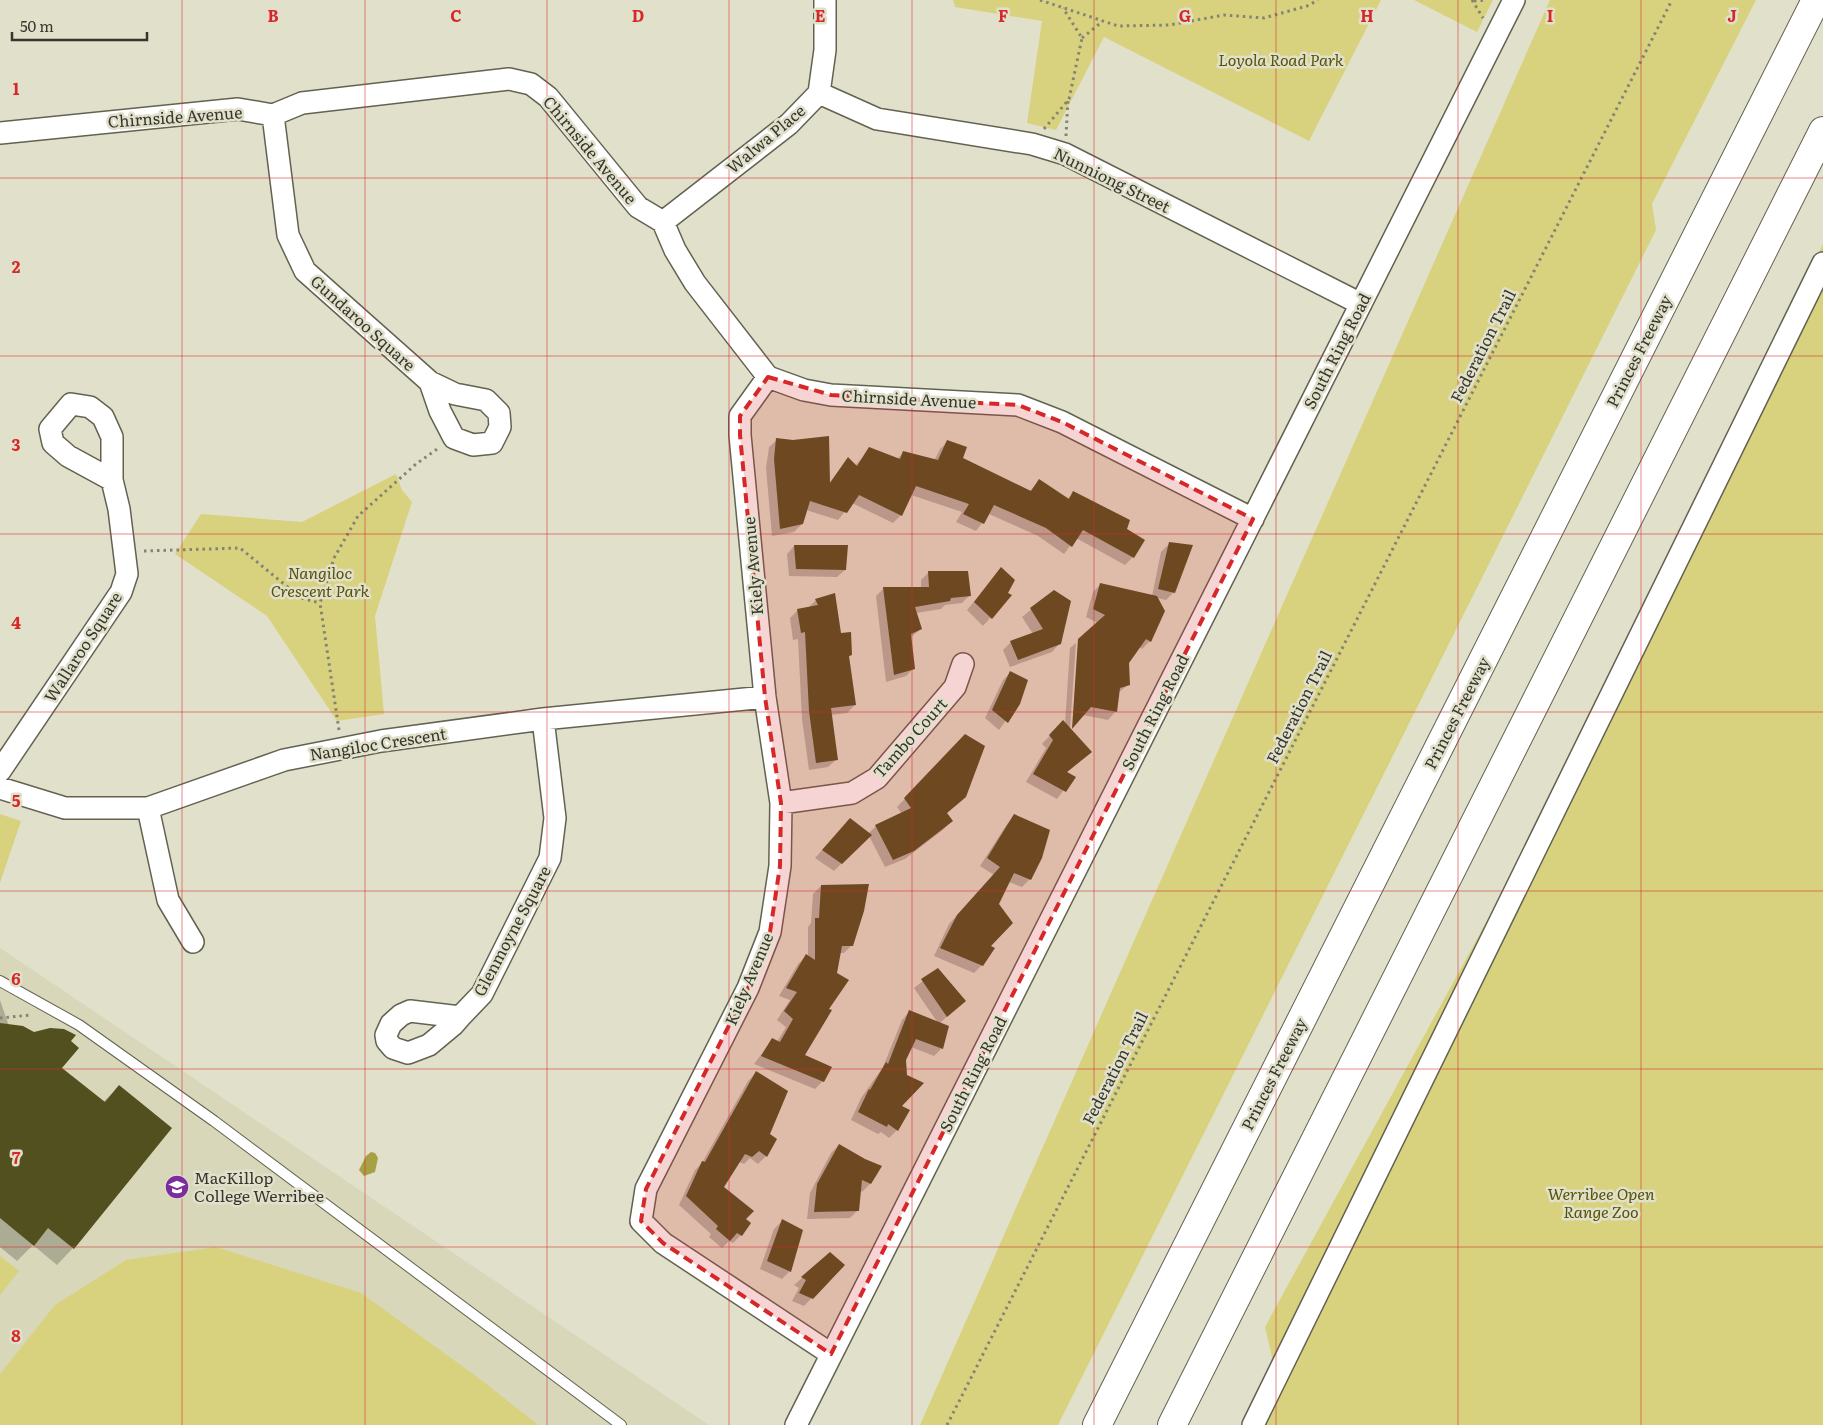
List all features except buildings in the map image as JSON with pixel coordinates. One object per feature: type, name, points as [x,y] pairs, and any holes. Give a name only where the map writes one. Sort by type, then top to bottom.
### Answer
[{"type":"highway","points":[[1755,122],[1802,0]]},
{"type":"highway","name":"Princes Freeway","points":[[1097,1425],[1816,0]]},
{"type":"highway","points":[[1172,1425],[1823,131]]},
{"type":"street","name":"Walwa Place","points":[[663,222],[789,124],[819,93],[825,50],[825,0]]},
{"type":"street","name":"South Ring Road","points":[[796,1425],[1514,0]]},
{"type":"street","name":"Chirnside Avenue","points":[[0,133],[238,109],[273,115],[302,103],[509,79],[531,84],[548,97],[638,207],[663,222]]},
{"type":"street","name":"Nunniong Street","points":[[819,93],[878,119],[1032,144],[1065,154],[1361,304]]},
{"type":"street","name":"Gundaroo Square","points":[[273,115],[288,235],[305,270],[430,382],[455,394],[486,400],[499,414],[500,427],[492,443],[473,445],[454,438],[440,412],[430,382]]},
{"type":"street","points":[[663,222],[675,250],[695,283],[768,376]]},
{"type":"street","points":[[1253,1425],[1823,263]]},
{"type":"street","name":"Chirnside Avenue","points":[[768,376],[804,390],[831,395],[1018,405],[1062,422],[1253,519]]},
{"type":"street","name":"Kiely Avenue","points":[[768,376],[740,416],[765,697],[781,803],[780,866],[770,932],[748,988],[646,1189],[641,1221],[663,1243],[832,1354]]},
{"type":"street","name":"Wallaroo Square","points":[[0,772],[121,592],[126,574],[120,509],[112,480]]},
{"type":"street","name":"Tambo Court","points":[[781,803],[852,793],[877,778],[955,687],[963,664]]},
{"type":"street","name":"Nangiloc Crescent","points":[[0,788],[65,808],[148,808],[284,760],[342,748],[543,720],[765,697]]},
{"type":"street","name":"Glenmoyne Square","points":[[460,1018],[482,994],[550,858],[555,818],[543,720]]},
{"type":"street","points":[[148,808],[168,900],[193,942]]},
{"type":"lane","points":[[0,981],[79,1025],[214,1120],[621,1425]]},
{"type":"path","points":[[1040,0],[1118,26],[1169,25],[1224,15],[1264,18],[1307,6],[1318,0]]},
{"type":"path","points":[[1474,1],[1487,0]]},
{"type":"path","name":"Federation Trail","points":[[947,1425],[1672,0]]},
{"type":"path","points":[[1062,8],[1082,38]]},
{"type":"path","points":[[1065,154],[1068,99],[1082,38],[1103,21]]},
{"type":"path","points":[[1032,144],[1068,99]]},
{"type":"path","points":[[342,748],[320,603],[334,558],[358,516],[416,464],[454,438]]},
{"type":"path","points":[[124,551],[240,548],[301,598],[320,603]]},
{"type":"highlighted area","points":[[768,377],[831,395],[1018,405],[1062,422],[1253,519],[831,1354],[663,1243],[641,1221],[646,1189],[748,988],[770,932],[780,866],[781,803],[765,697],[740,435],[740,416]]},
{"type":"shaded area","name":"MacKillop College Werribee","points":[[0,948],[709,1425],[0,1425]]},
{"type":"shaded area","points":[[371,1152],[375,1153],[378,1158],[375,1172],[364,1176],[359,1170],[366,1156]]},
{"type":"green space","name":"Loyola Road Park","points":[[953,0],[1381,0],[1309,141],[1104,37],[1056,130],[1027,123],[1042,21],[955,7]]},
{"type":"green space","points":[[1414,0],[1493,0],[1477,32]]},
{"type":"green space","points":[[1550,0],[1756,0],[1652,204],[1656,230],[1058,1425],[920,1425]]},
{"type":"green space","name":"Werribee Open Range Zoo","points":[[1823,244],[1823,1425],[1244,1425],[1274,1366],[1265,1327],[1537,829]]},
{"type":"green space","name":"Nangiloc Crescent Park","points":[[396,474],[402,490],[412,502],[375,616],[384,714],[337,721],[267,616],[175,554],[201,514],[302,522]]},
{"type":"green space","points":[[0,814],[21,821],[0,883]]},
{"type":"green space","points":[[216,1247],[361,1293],[480,1379],[538,1425],[0,1425],[0,1374],[55,1305],[126,1260]]},
{"type":"green space","points":[[0,1256],[19,1271],[0,1295]]},
{"type":"place","name":"MacKillop College Werribee","points":[[177,1187]]}]
